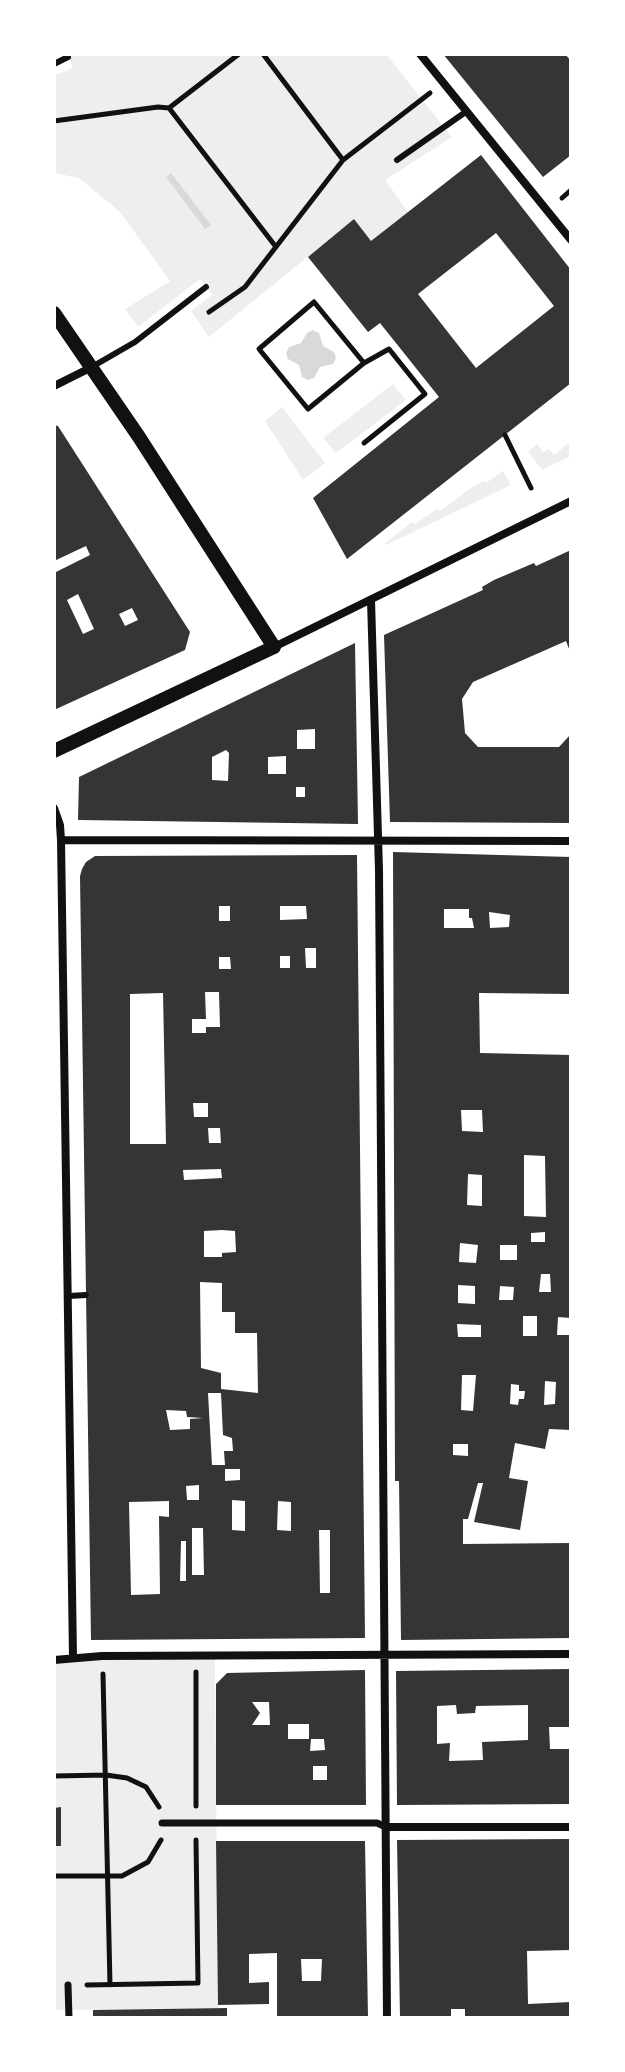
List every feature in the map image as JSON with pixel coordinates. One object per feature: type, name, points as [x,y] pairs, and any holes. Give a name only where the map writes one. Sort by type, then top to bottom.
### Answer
[{"type":"street","points":[[420,54],[571,240]]},
{"type":"street","points":[[54,313],[139,437],[274,647]]},
{"type":"street","points":[[54,386],[90,368]]},
{"type":"street","points":[[54,751],[571,501]]},
{"type":"street","points":[[371,600],[379,870],[387,2018]]},
{"type":"street","points":[[54,808],[61,840],[73,1657]]},
{"type":"street","points":[[61,840],[571,841]]},
{"type":"street","points":[[54,1660],[102,1656],[571,1654]]},
{"type":"street","points":[[162,1823],[571,1827]]},
{"type":"street","points":[[68,1985],[69,2018]]},
{"type":"lane","points":[[54,64],[68,57]]},
{"type":"lane","points":[[397,160],[467,111]]},
{"type":"lane","points":[[90,368],[135,342],[206,287]]},
{"type":"lane","points":[[69,1296],[86,1295]]},
{"type":"path","points":[[54,121],[169,108],[239,54]]},
{"type":"path","points":[[263,54],[343,160]]},
{"type":"path","points":[[208,313],[245,287],[343,160],[444,83]]},
{"type":"path","points":[[169,108],[276,247]]},
{"type":"path","points":[[364,363],[314,302],[259,349],[308,409],[364,363],[389,349],[424,393]]},
{"type":"path","points":[[364,443],[431,388]]},
{"type":"path","points":[[505,435],[531,488]]},
{"type":"path","points":[[102,1656],[110,1985]]},
{"type":"path","points":[[68,1985],[198,1983],[196,1656]]},
{"type":"path","points":[[54,1776],[106,1775],[127,1778],[146,1787],[155,1798],[161,1810],[162,1823],[157,1850],[148,1862],[122,1876],[54,1876]]},
{"type":"shaded area","points":[[67,54],[386,54],[452,137],[385,180],[408,212],[371,241],[353,220],[209,337],[191,311],[212,295],[200,279],[138,327],[125,309],[170,281],[120,212],[79,178],[54,173],[54,76],[73,68]]},
{"type":"shaded area","points":[[171,173],[211,225],[205,229],[166,177]]},
{"type":"shaded area","points":[[313,330],[319,333],[323,346],[334,352],[336,358],[333,364],[320,367],[314,378],[308,380],[302,377],[299,365],[288,359],[286,353],[289,347],[301,343]]},
{"type":"shaded area","points":[[393,384],[406,400],[336,453],[323,438]]},
{"type":"shaded area","points":[[282,407],[325,463],[303,480],[265,421]]},
{"type":"shaded area","points":[[571,441],[571,456],[542,470],[528,451],[537,444],[543,452],[549,449],[554,455]]},
{"type":"shaded area","points":[[503,471],[511,485],[386,545],[412,522],[415,524],[437,509],[440,511],[471,488],[484,481],[486,483]]},
{"type":"shaded area","points":[[215,1656],[218,2008],[54,2010],[54,1660]]},
{"type":"building","points":[[443,54],[565,54],[571,61],[571,155],[543,177]]},
{"type":"building","points":[[481,155],[571,270],[571,383],[347,559],[313,498],[439,397],[380,323],[368,332],[308,257],[354,219],[371,241]],"holes":[[[496,233],[554,306],[476,368],[418,294]]]},
{"type":"building","points":[[54,425],[58,426],[190,632],[185,650],[54,710],[54,573],[90,555],[86,546],[54,561]],"holes":[[[78,594],[94,629],[83,634],[67,600]],[[132,608],[138,620],[125,626],[119,614]]]},
{"type":"building","points":[[571,550],[571,654],[566,641],[473,682],[462,699],[465,733],[478,747],[559,747],[571,734],[571,823],[390,822],[384,635],[483,590],[482,587],[494,580]]},
{"type":"building","points":[[355,643],[358,824],[78,820],[79,777]],"holes":[[[315,729],[315,749],[297,749],[297,730]],[[226,750],[229,753],[228,781],[212,780],[212,757]],[[286,756],[286,774],[268,774],[268,757]],[[296,787],[305,787],[305,797],[296,797]]]},
{"type":"building","points":[[393,852],[571,857],[571,994],[479,993],[480,1053],[571,1055],[571,1318],[558,1317],[557,1335],[571,1335],[571,1430],[549,1429],[545,1449],[515,1443],[509,1478],[528,1481],[520,1530],[474,1522],[483,1483],[478,1483],[468,1519],[463,1519],[463,1544],[571,1543],[571,1638],[401,1640],[399,1481],[395,1481]],"holes":[[[444,909],[469,909],[469,918],[472,918],[474,928],[444,928]],[[489,912],[510,915],[509,927],[490,928]],[[461,1110],[482,1110],[483,1132],[462,1131]],[[524,1155],[545,1156],[546,1217],[524,1216]],[[468,1174],[482,1175],[482,1206],[467,1205]],[[545,1232],[545,1242],[531,1242],[531,1233]],[[460,1243],[478,1245],[476,1263],[459,1262]],[[500,1245],[517,1245],[517,1260],[500,1260]],[[541,1274],[550,1274],[551,1292],[539,1292]],[[458,1285],[475,1286],[475,1304],[458,1303]],[[500,1286],[514,1287],[513,1300],[499,1300]],[[523,1316],[537,1316],[537,1336],[523,1336]],[[457,1324],[481,1325],[481,1337],[458,1337]],[[462,1375],[476,1375],[473,1411],[461,1410]],[[545,1381],[556,1382],[555,1404],[544,1405]],[[511,1384],[519,1385],[519,1391],[525,1391],[524,1399],[519,1399],[518,1405],[510,1404]],[[453,1444],[468,1444],[468,1456],[453,1455]]]},
{"type":"building","points":[[357,855],[365,1638],[91,1640],[80,876],[86,862],[95,856]],"holes":[[[219,906],[230,906],[230,921],[219,921]],[[280,906],[306,906],[307,919],[280,920]],[[305,948],[316,948],[316,968],[306,968]],[[280,956],[290,956],[290,968],[280,968]],[[219,957],[230,957],[231,969],[219,969]],[[205,992],[219,992],[220,1027],[206,1027],[206,1033],[192,1033],[192,1019],[206,1019]],[[163,993],[166,1144],[130,1144],[130,994]],[[193,1103],[208,1103],[208,1117],[194,1117]],[[208,1128],[220,1128],[221,1143],[209,1143]],[[221,1169],[222,1178],[184,1180],[183,1170]],[[204,1231],[235,1231],[236,1252],[222,1253],[222,1257],[204,1257]],[[200,1282],[222,1283],[222,1312],[235,1312],[235,1333],[257,1333],[258,1393],[221,1389],[221,1373],[201,1368]],[[208,1393],[221,1393],[223,1435],[232,1438],[233,1451],[224,1451],[225,1465],[212,1465]],[[166,1410],[186,1411],[187,1417],[203,1418],[190,1419],[190,1429],[170,1430]],[[225,1469],[240,1469],[240,1480],[225,1481]],[[199,1485],[199,1500],[187,1500],[186,1486]],[[232,1500],[245,1501],[245,1531],[232,1530]],[[169,1501],[169,1517],[159,1516],[160,1594],[131,1595],[129,1502]],[[278,1501],[291,1502],[291,1531],[277,1530]],[[192,1528],[203,1528],[204,1575],[192,1575]],[[319,1530],[330,1530],[330,1593],[320,1593]],[[181,1541],[186,1541],[186,1581],[180,1581]]]},
{"type":"building","points":[[571,1669],[571,1727],[549,1727],[550,1749],[571,1749],[571,1804],[397,1805],[396,1671]],"holes":[[[456,1705],[457,1714],[475,1713],[476,1706],[528,1705],[528,1740],[482,1742],[483,1760],[449,1761],[450,1743],[437,1744],[437,1706]]]},
{"type":"building","points":[[365,1670],[366,1805],[216,1805],[216,1684],[227,1673]],"holes":[[[252,1702],[269,1702],[270,1725],[252,1725],[260,1713]],[[288,1724],[309,1724],[309,1739],[288,1739]],[[311,1739],[324,1739],[325,1750],[310,1751]],[[313,1766],[327,1766],[327,1780],[313,1780]]]},
{"type":"building","points":[[61,1807],[61,1846],[54,1846],[54,1808]]},
{"type":"building","points":[[571,1839],[571,1950],[527,1951],[528,2004],[571,2002],[571,2018],[465,2018],[465,2009],[451,2009],[451,2018],[400,2018],[397,1840]]},
{"type":"building","points":[[216,1841],[365,1841],[368,2018],[277,2018],[277,1953],[249,1954],[249,1983],[269,1982],[269,2004],[218,2005]],"holes":[[[301,1959],[322,1959],[321,1981],[302,1981]]]},
{"type":"building","points":[[227,2008],[227,2018],[93,2018],[93,2010]]}]
